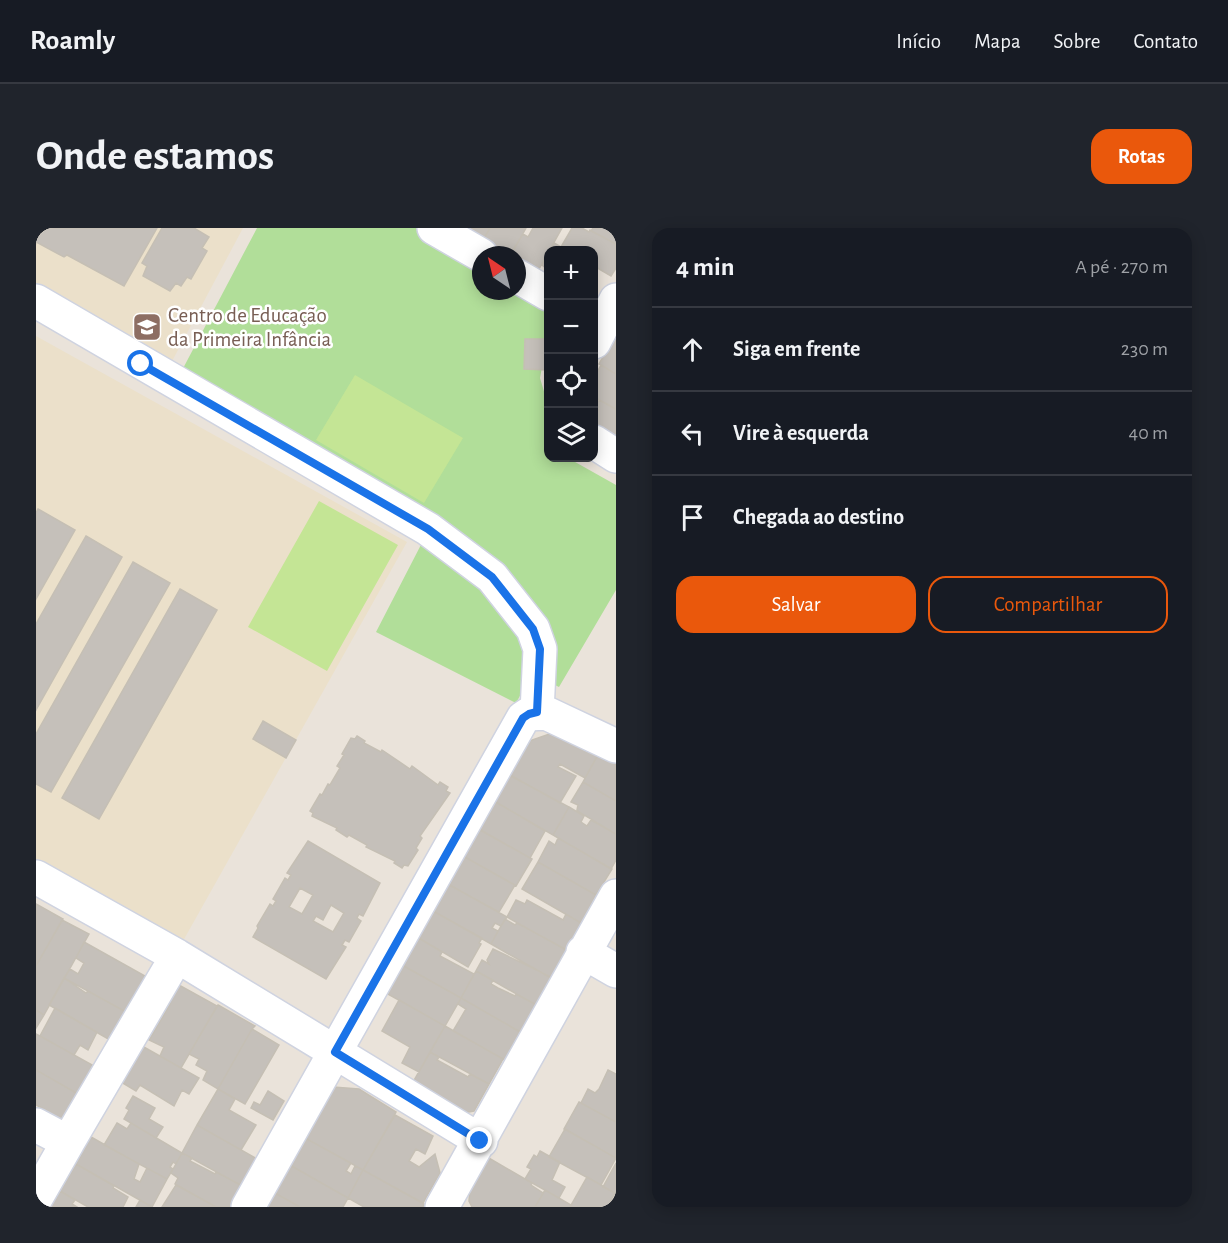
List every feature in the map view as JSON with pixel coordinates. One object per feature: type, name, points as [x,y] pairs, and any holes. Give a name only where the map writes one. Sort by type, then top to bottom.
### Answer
[{"type":"street","points":[[434,228],[472,250]]},
{"type":"street","points":[[526,281],[544,291]]},
{"type":"street","points":[[36,301],[428,529],[492,577],[533,629],[540,649],[537,712]]},
{"type":"street","points":[[598,445],[616,456]]},
{"type":"street","points":[[248,1207],[523,718],[537,712],[546,713],[616,746]]},
{"type":"street","points":[[36,877],[177,956],[480,1141]]},
{"type":"street","points":[[442,1207],[616,896]]},
{"type":"street","points":[[583,952],[616,971]]},
{"type":"street","points":[[36,1198],[177,956]]},
{"type":"street","points":[[36,1125],[68,1142]]},
{"type":"shaded area","name":"Centro de Educação da Primeira Infância","points":[[36,228],[243,228],[170,365],[36,289]]},
{"type":"shaded area","points":[[36,336],[407,542],[183,941],[36,860]]},
{"type":"green space","points":[[257,228],[429,228],[472,253],[472,300],[526,300],[526,293],[544,297],[544,356],[540,378],[544,392],[544,462],[575,462],[616,485],[616,590],[559,687],[532,674],[516,703],[376,632],[425,537],[169,395]]},
{"type":"green space","points":[[355,375],[463,438],[424,503],[316,440]]},
{"type":"green space","points":[[319,501],[398,545],[327,671],[248,627]]},
{"type":"building","points":[[36,228],[157,228],[124,286],[67,255],[64,257],[36,242]]},
{"type":"building","points":[[162,228],[194,228],[209,237],[202,248],[207,251],[191,279],[187,277],[181,286],[176,283],[170,291],[143,276],[147,266],[142,263]]},
{"type":"building","points":[[459,228],[490,228],[482,242]]},
{"type":"building","points":[[490,228],[526,228],[516,246],[489,246],[482,242]]},
{"type":"building","points":[[533,228],[562,228],[552,246],[544,246],[544,260],[539,269],[526,262],[526,246],[515,246],[523,234],[528,237]]},
{"type":"building","points":[[572,228],[582,228],[589,232],[590,230],[616,244],[616,268],[611,276],[598,268],[598,246],[562,246]]},
{"type":"building","points":[[593,228],[616,228],[616,244],[591,231]]},
{"type":"building","points":[[525,339],[544,339],[544,370],[524,369]]},
{"type":"building","points":[[613,339],[616,340],[616,374],[599,364]]},
{"type":"building","points":[[601,365],[616,374],[616,409],[598,399],[598,371]]},
{"type":"building","points":[[599,400],[616,409],[616,443],[598,429]]},
{"type":"building","points":[[38,509],[75,530],[36,599],[36,513]]},
{"type":"building","points":[[86,536],[122,557],[36,710],[36,624]]},
{"type":"building","points":[[133,562],[170,583],[51,792],[36,784],[36,734]]},
{"type":"building","points":[[180,589],[217,610],[99,819],[62,798]]},
{"type":"building","points":[[263,721],[296,740],[286,758],[253,739]]},
{"type":"building","points":[[558,731],[599,753],[585,778],[560,764],[558,767],[576,776],[560,803],[510,775],[529,741]]},
{"type":"building","points":[[357,736],[365,741],[364,743],[381,752],[382,750],[410,769],[412,766],[438,785],[440,782],[448,787],[446,791],[450,793],[420,836],[422,838],[416,848],[418,850],[408,866],[404,865],[402,868],[394,863],[395,861],[312,816],[313,813],[310,811],[340,768],[337,766],[351,738],[355,739]]},
{"type":"building","points":[[599,753],[616,763],[616,801],[583,782]]},
{"type":"building","points":[[509,775],[569,807],[553,835],[494,801]]},
{"type":"building","points":[[583,782],[616,801],[616,834],[579,812],[578,805],[571,802]]},
{"type":"building","points":[[494,801],[545,831],[530,858],[478,829]]},
{"type":"building","points":[[569,807],[584,816],[581,822],[587,826],[591,820],[616,834],[616,860],[611,869],[553,835]]},
{"type":"building","points":[[479,829],[532,859],[516,886],[463,856]]},
{"type":"building","points":[[558,838],[612,869],[596,895],[538,862],[549,841],[555,845]]},
{"type":"building","points":[[308,841],[380,883],[363,916],[359,914],[357,918],[361,921],[349,942],[345,940],[342,945],[346,947],[326,979],[253,937],[270,904],[273,906],[276,901],[273,899],[285,878],[288,880],[291,875],[287,873]],"holes":[[[300,888],[313,895],[302,914],[289,907]],[[331,905],[344,913],[333,932],[313,921],[316,916],[323,920]]]},
{"type":"building","points":[[463,856],[515,885],[499,912],[447,884]]},
{"type":"building","points":[[538,862],[596,895],[581,923],[522,889]]},
{"type":"building","points":[[448,884],[507,917],[501,926],[495,923],[492,928],[498,931],[491,944],[433,911]]},
{"type":"building","points":[[516,900],[525,904],[527,900],[563,920],[566,914],[581,923],[566,950],[507,917]]},
{"type":"building","points":[[36,904],[63,919],[36,966]]},
{"type":"building","points":[[433,911],[482,938],[468,967],[417,937]]},
{"type":"building","points":[[505,919],[567,950],[551,978],[491,944]]},
{"type":"building","points":[[62,920],[89,934],[44,1015],[36,1010],[36,966]]},
{"type":"building","points":[[417,937],[442,952],[440,956],[474,974],[461,998],[402,965]]},
{"type":"building","points":[[84,942],[145,976],[126,1012],[64,978],[70,969],[78,974],[84,963],[76,958]]},
{"type":"building","points":[[493,949],[551,977],[536,1005],[476,971],[482,960],[489,964],[487,960]]},
{"type":"building","points":[[402,965],[461,998],[445,1026],[386,993]]},
{"type":"building","points":[[476,971],[493,980],[491,984],[498,988],[537,1005],[522,1033],[461,998]]},
{"type":"building","points":[[64,978],[86,993],[88,991],[126,1012],[110,1040],[49,1005]]},
{"type":"building","points":[[177,984],[217,1006],[181,1068],[160,1056],[164,1047],[149,1040],[170,1004],[167,1002]]},
{"type":"building","points":[[461,998],[520,1032],[505,1060],[453,1031],[466,1009],[458,1004]]},
{"type":"building","points":[[399,1000],[445,1026],[419,1072],[402,1063],[410,1047],[382,1031]]},
{"type":"building","points":[[218,1005],[255,1026],[218,1089],[203,1080],[207,1071],[196,1065],[199,1059],[189,1054]]},
{"type":"building","points":[[55,1008],[97,1032],[88,1050],[80,1045],[74,1055],[40,1036]]},
{"type":"building","points":[[36,1010],[44,1015],[36,1028]]},
{"type":"building","points":[[445,1026],[503,1059],[489,1084],[430,1052]]},
{"type":"building","points":[[252,1029],[279,1045],[245,1104],[218,1089]]},
{"type":"building","points":[[36,1034],[94,1066],[78,1094],[36,1070]]},
{"type":"building","points":[[142,1046],[199,1078],[189,1094],[182,1090],[174,1106],[140,1085],[136,1091],[121,1082]]},
{"type":"building","points":[[430,1052],[439,1057],[437,1060],[468,1077],[470,1074],[489,1084],[474,1111],[463,1113],[412,1084]]},
{"type":"building","points":[[36,1070],[78,1094],[60,1125],[44,1115],[47,1111],[36,1105]]},
{"type":"building","points":[[608,1070],[616,1074],[616,1122],[581,1103],[588,1089],[595,1093],[599,1089]]},
{"type":"building","points":[[333,1087],[359,1089],[396,1112],[363,1170],[305,1138]]},
{"type":"building","points":[[218,1089],[235,1099],[229,1110],[256,1125],[241,1150],[197,1125]]},
{"type":"building","points":[[268,1091],[284,1101],[273,1120],[251,1108],[254,1102],[260,1105]]},
{"type":"building","points":[[133,1096],[155,1108],[149,1119],[163,1127],[156,1138],[124,1119],[129,1110],[126,1108]]},
{"type":"building","points":[[579,1102],[616,1122],[616,1158],[564,1129]]},
{"type":"building","points":[[395,1115],[433,1136],[425,1154],[416,1149],[409,1161],[419,1167],[435,1154],[440,1173],[423,1203],[363,1170]]},
{"type":"building","points":[[117,1123],[127,1129],[131,1123],[182,1153],[176,1164],[173,1162],[170,1167],[173,1169],[167,1179],[104,1145]]},
{"type":"building","points":[[197,1125],[257,1159],[242,1186],[182,1153]]},
{"type":"building","points":[[565,1129],[616,1158],[601,1185],[549,1157]]},
{"type":"building","points":[[91,1137],[139,1164],[134,1179],[140,1182],[147,1168],[167,1179],[152,1207],[76,1164]]},
{"type":"building","points":[[305,1138],[351,1163],[346,1171],[351,1174],[355,1166],[363,1170],[348,1198],[288,1164]]},
{"type":"building","points":[[540,1151],[560,1162],[552,1180],[565,1187],[559,1198],[525,1179],[531,1169],[527,1167],[534,1155],[537,1157]]},
{"type":"building","points":[[182,1153],[192,1158],[190,1161],[243,1186],[232,1207],[216,1207],[175,1184],[178,1178],[171,1173]]},
{"type":"building","points":[[487,1157],[532,1183],[531,1185],[543,1193],[535,1207],[472,1207],[469,1201],[470,1189]]},
{"type":"building","points":[[616,1163],[616,1190],[615,1193],[603,1187]]},
{"type":"building","points":[[76,1164],[128,1197],[123,1207],[88,1207],[60,1191]]},
{"type":"building","points":[[288,1164],[348,1198],[343,1207],[300,1207],[273,1192]]},
{"type":"building","points":[[363,1170],[424,1204],[423,1207],[364,1207],[348,1198]]},
{"type":"building","points":[[587,1177],[615,1193],[607,1207],[570,1207]]},
{"type":"building","points":[[176,1185],[216,1207],[162,1207]]},
{"type":"building","points":[[545,1190],[571,1205],[570,1207],[535,1207]]},
{"type":"building","points":[[60,1191],[75,1200],[72,1204],[77,1207],[51,1207]]},
{"type":"building","points":[[273,1192],[300,1207],[265,1207]]},
{"type":"building","points":[[140,1200],[152,1207],[136,1207]]},
{"type":"place","name":"Centro de Educação da Primeira Infância","points":[[147,327]]},
{"type":"route","points":[[141,364],[428,529],[492,577],[533,629],[540,649],[537,712],[523,718],[335,1052],[480,1141]]}]
